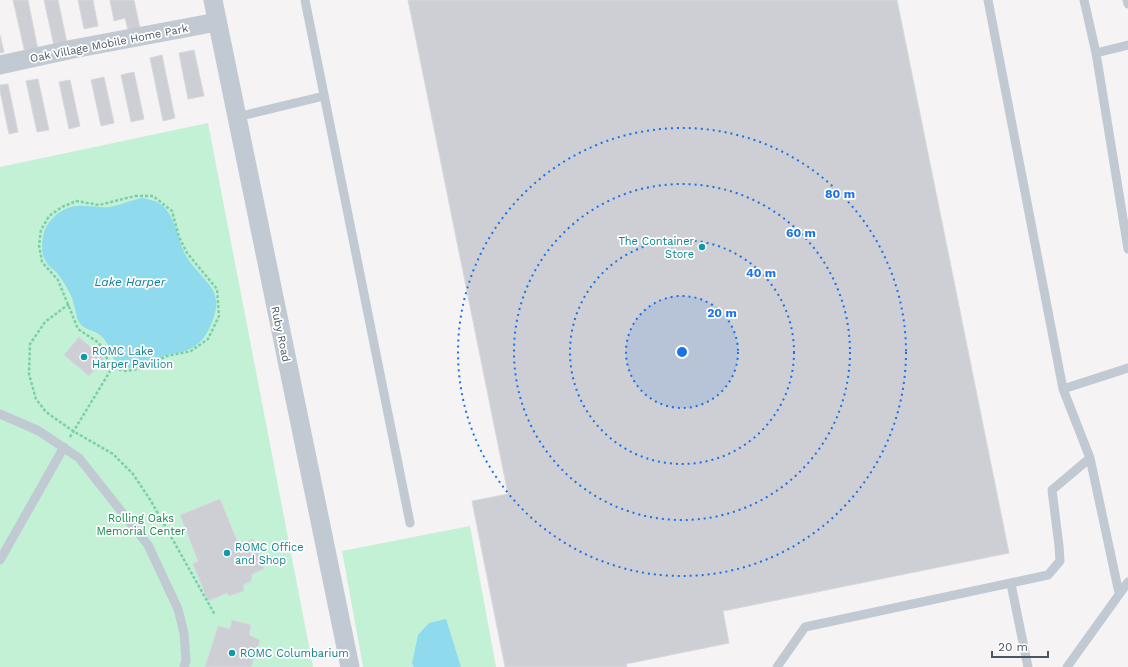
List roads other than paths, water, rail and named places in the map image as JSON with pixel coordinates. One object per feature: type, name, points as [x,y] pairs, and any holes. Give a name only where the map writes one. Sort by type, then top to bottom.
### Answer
[{"type":"street","name":"Ruby Road","points":[[213,0],[350,667]]},
{"type":"street","name":"Oak Village Mobile Home Park","points":[[0,65],[73,49],[217,22]]},
{"type":"lane","points":[[305,0],[410,523]]},
{"type":"lane","points":[[988,0],[1063,389],[1090,458],[1119,593]]},
{"type":"lane","points":[[1084,0],[1096,53],[1128,249]]},
{"type":"lane","points":[[1127,0],[1128,4]]},
{"type":"lane","points":[[1096,53],[1128,45]]},
{"type":"lane","points":[[237,117],[324,96]]},
{"type":"lane","points":[[1063,389],[1128,368]]},
{"type":"lane","points":[[0,414],[39,431],[79,458],[148,545],[178,609],[184,633],[186,661],[184,667]]},
{"type":"lane","points":[[0,560],[64,447]]},
{"type":"lane","points":[[777,667],[805,627],[1048,575],[1060,561],[1052,490],[1090,458]]},
{"type":"lane","points":[[1067,667],[1128,582]]},
{"type":"lane","points":[[1011,584],[1028,667]]},
{"type":"water","name":"Lake Harper","points":[[142,198],[157,202],[169,213],[184,252],[212,289],[216,304],[215,315],[202,340],[197,345],[187,350],[164,356],[145,366],[129,368],[119,365],[116,362],[107,343],[101,336],[81,325],[73,301],[64,282],[47,264],[42,251],[42,242],[47,225],[55,216],[65,209],[81,206],[110,207]]},
{"type":"water","points":[[446,619],[461,667],[414,667],[412,663],[418,635],[429,623]]},
{"type":"place","name":"The Container Store","points":[[702,247]]},
{"type":"place","name":"ROMC Lake Harper Pavilion","points":[[84,357]]},
{"type":"place","name":"ROMC Office and Shop","points":[[227,553]]},
{"type":"place","name":"ROMC Columbarium","points":[[232,653]]},
{"type":"park label","name":"Rolling Oaks Memorial Center","points":[[141,524]]}]
